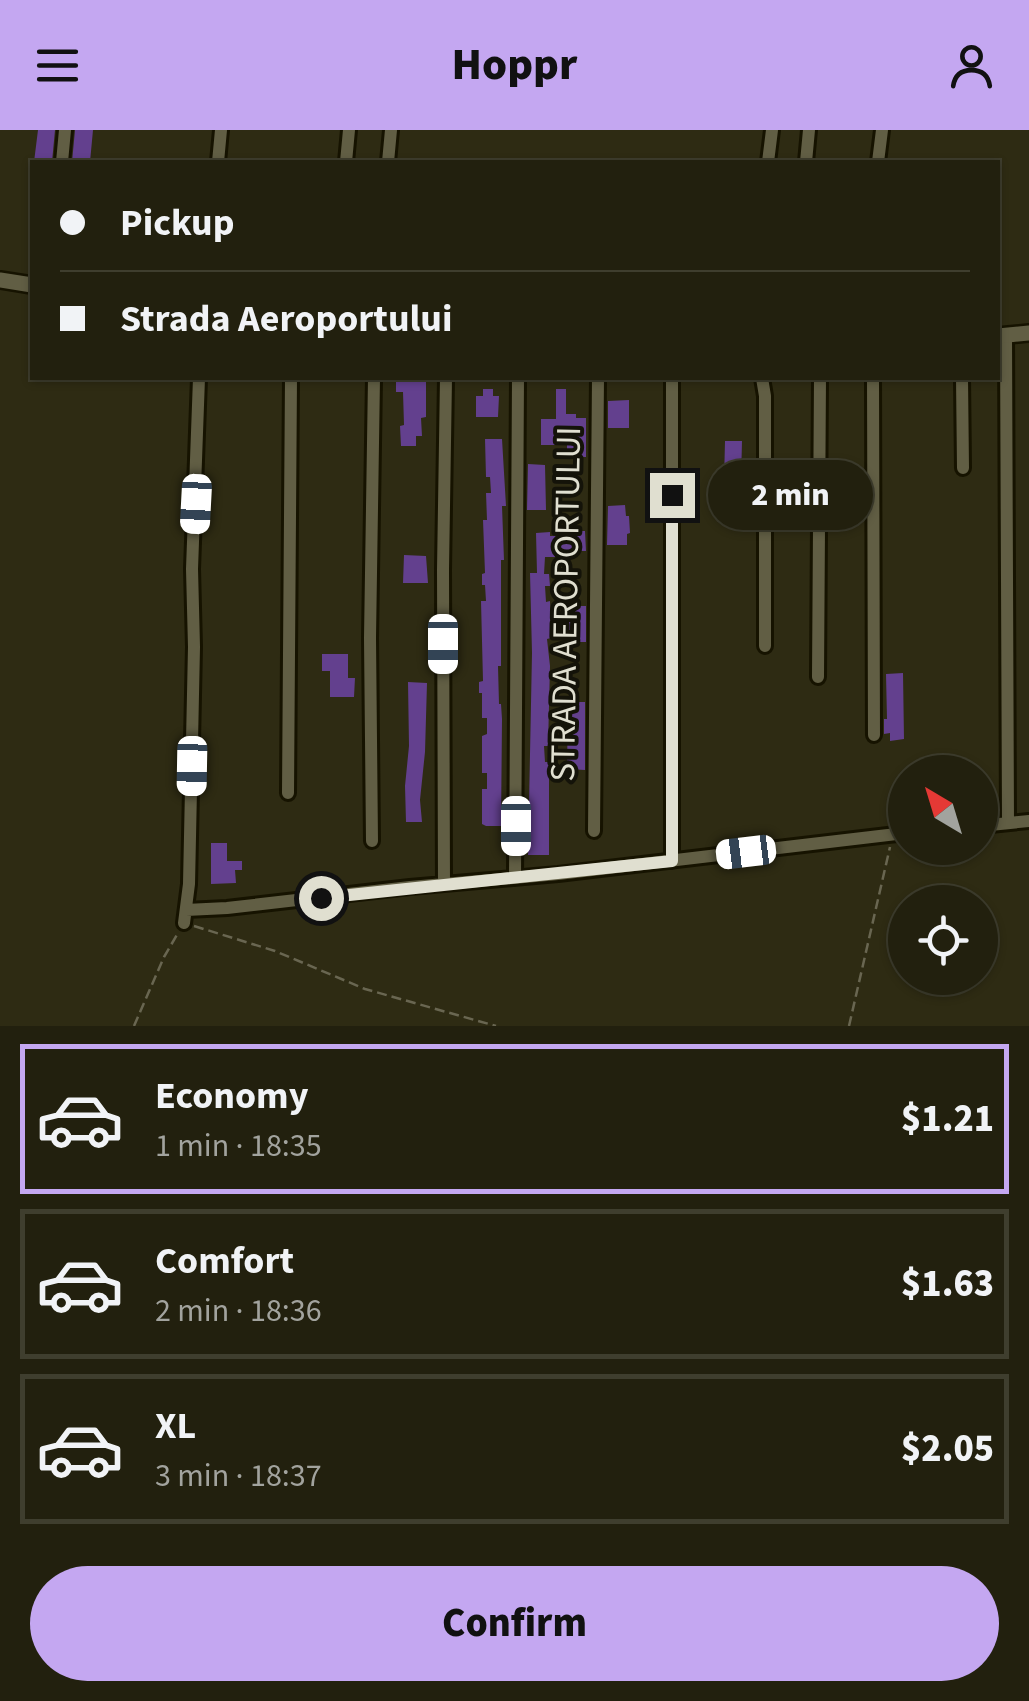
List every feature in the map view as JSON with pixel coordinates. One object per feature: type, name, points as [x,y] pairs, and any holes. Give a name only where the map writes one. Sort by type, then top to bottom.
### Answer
[{"type":"street","points":[[62,160],[65,130]]},
{"type":"street","points":[[218,160],[221,130]]},
{"type":"street","points":[[346,160],[348,130]]},
{"type":"street","points":[[388,160],[391,130]]},
{"type":"street","points":[[768,160],[772,130]]},
{"type":"street","points":[[806,160],[809,130]]},
{"type":"street","points":[[878,160],[882,130]]},
{"type":"street","points":[[0,280],[30,285]]},
{"type":"street","points":[[1008,823],[1002,336],[1029,333]]},
{"type":"street","points":[[199,380],[192,569],[190,884],[185,916],[227,908],[888,835]]},
{"type":"street","points":[[288,793],[291,380]]},
{"type":"street","points":[[372,841],[374,380]]},
{"type":"street","points":[[444,884],[442,570],[446,380]]},
{"type":"street","points":[[515,878],[518,380]]},
{"type":"street","name":"STRADA AEROPORTULUI","points":[[594,831],[598,380]]},
{"type":"street","points":[[672,380],[672,861]]},
{"type":"street","points":[[762,380],[766,646]]},
{"type":"street","points":[[818,677],[820,380]]},
{"type":"street","points":[[872,380],[874,735]]},
{"type":"street","points":[[962,380],[964,468]]},
{"type":"street","points":[[998,824],[1029,821]]},
{"type":"path","points":[[849,1026],[890,865]]},
{"type":"path","points":[[134,1026],[185,916],[365,989],[496,1026]]},
{"type":"building","points":[[38,130],[55,130],[52,160],[34,160]]},
{"type":"building","points":[[75,130],[93,130],[90,160],[72,160]]},
{"type":"building","points":[[396,380],[426,380],[426,417],[421,418],[422,436],[416,436],[416,446],[401,446],[403,392],[396,392]]},
{"type":"building","points":[[483,389],[493,389],[493,396],[499,396],[498,417],[476,417],[476,396],[483,396]]},
{"type":"building","points":[[556,389],[566,389],[566,414],[586,418],[586,457],[567,457],[567,445],[541,445],[541,419],[556,419]]},
{"type":"building","points":[[629,400],[629,428],[608,428],[608,401]]},
{"type":"building","points":[[485,439],[502,439],[506,506],[502,506],[504,560],[498,666],[502,719],[501,826],[482,824],[482,789],[487,789],[487,773],[482,773],[482,736],[487,734],[487,718],[482,718],[479,693],[479,682],[483,681],[481,601],[486,601],[482,585],[483,520],[487,520],[486,493],[491,493],[490,477],[486,477]]},
{"type":"building","points":[[725,441],[742,441],[741,481],[724,481]]},
{"type":"building","points":[[528,464],[545,465],[546,510],[527,510]]},
{"type":"building","points":[[625,505],[630,533],[627,545],[607,545],[608,506]]},
{"type":"building","points":[[570,531],[585,531],[586,551],[545,557],[551,638],[547,639],[548,746],[544,746],[545,762],[549,762],[549,855],[528,855],[530,573],[537,573],[536,533],[570,536]]},
{"type":"building","points":[[404,555],[426,556],[428,583],[403,583]]},
{"type":"building","points":[[569,606],[586,606],[586,642],[569,642]]},
{"type":"building","points":[[322,654],[348,654],[348,678],[355,678],[354,697],[330,697],[330,671],[322,671]]},
{"type":"building","points":[[903,673],[904,739],[890,741],[890,733],[884,734],[886,674]]},
{"type":"building","points":[[408,682],[427,683],[422,822],[406,822]]},
{"type":"building","points":[[568,702],[585,702],[585,770],[567,769]]},
{"type":"building","points":[[211,843],[227,843],[227,861],[242,861],[242,870],[235,870],[236,883],[211,884]]},
{"type":"route","points":[[321,898],[672,861],[672,495]]}]
